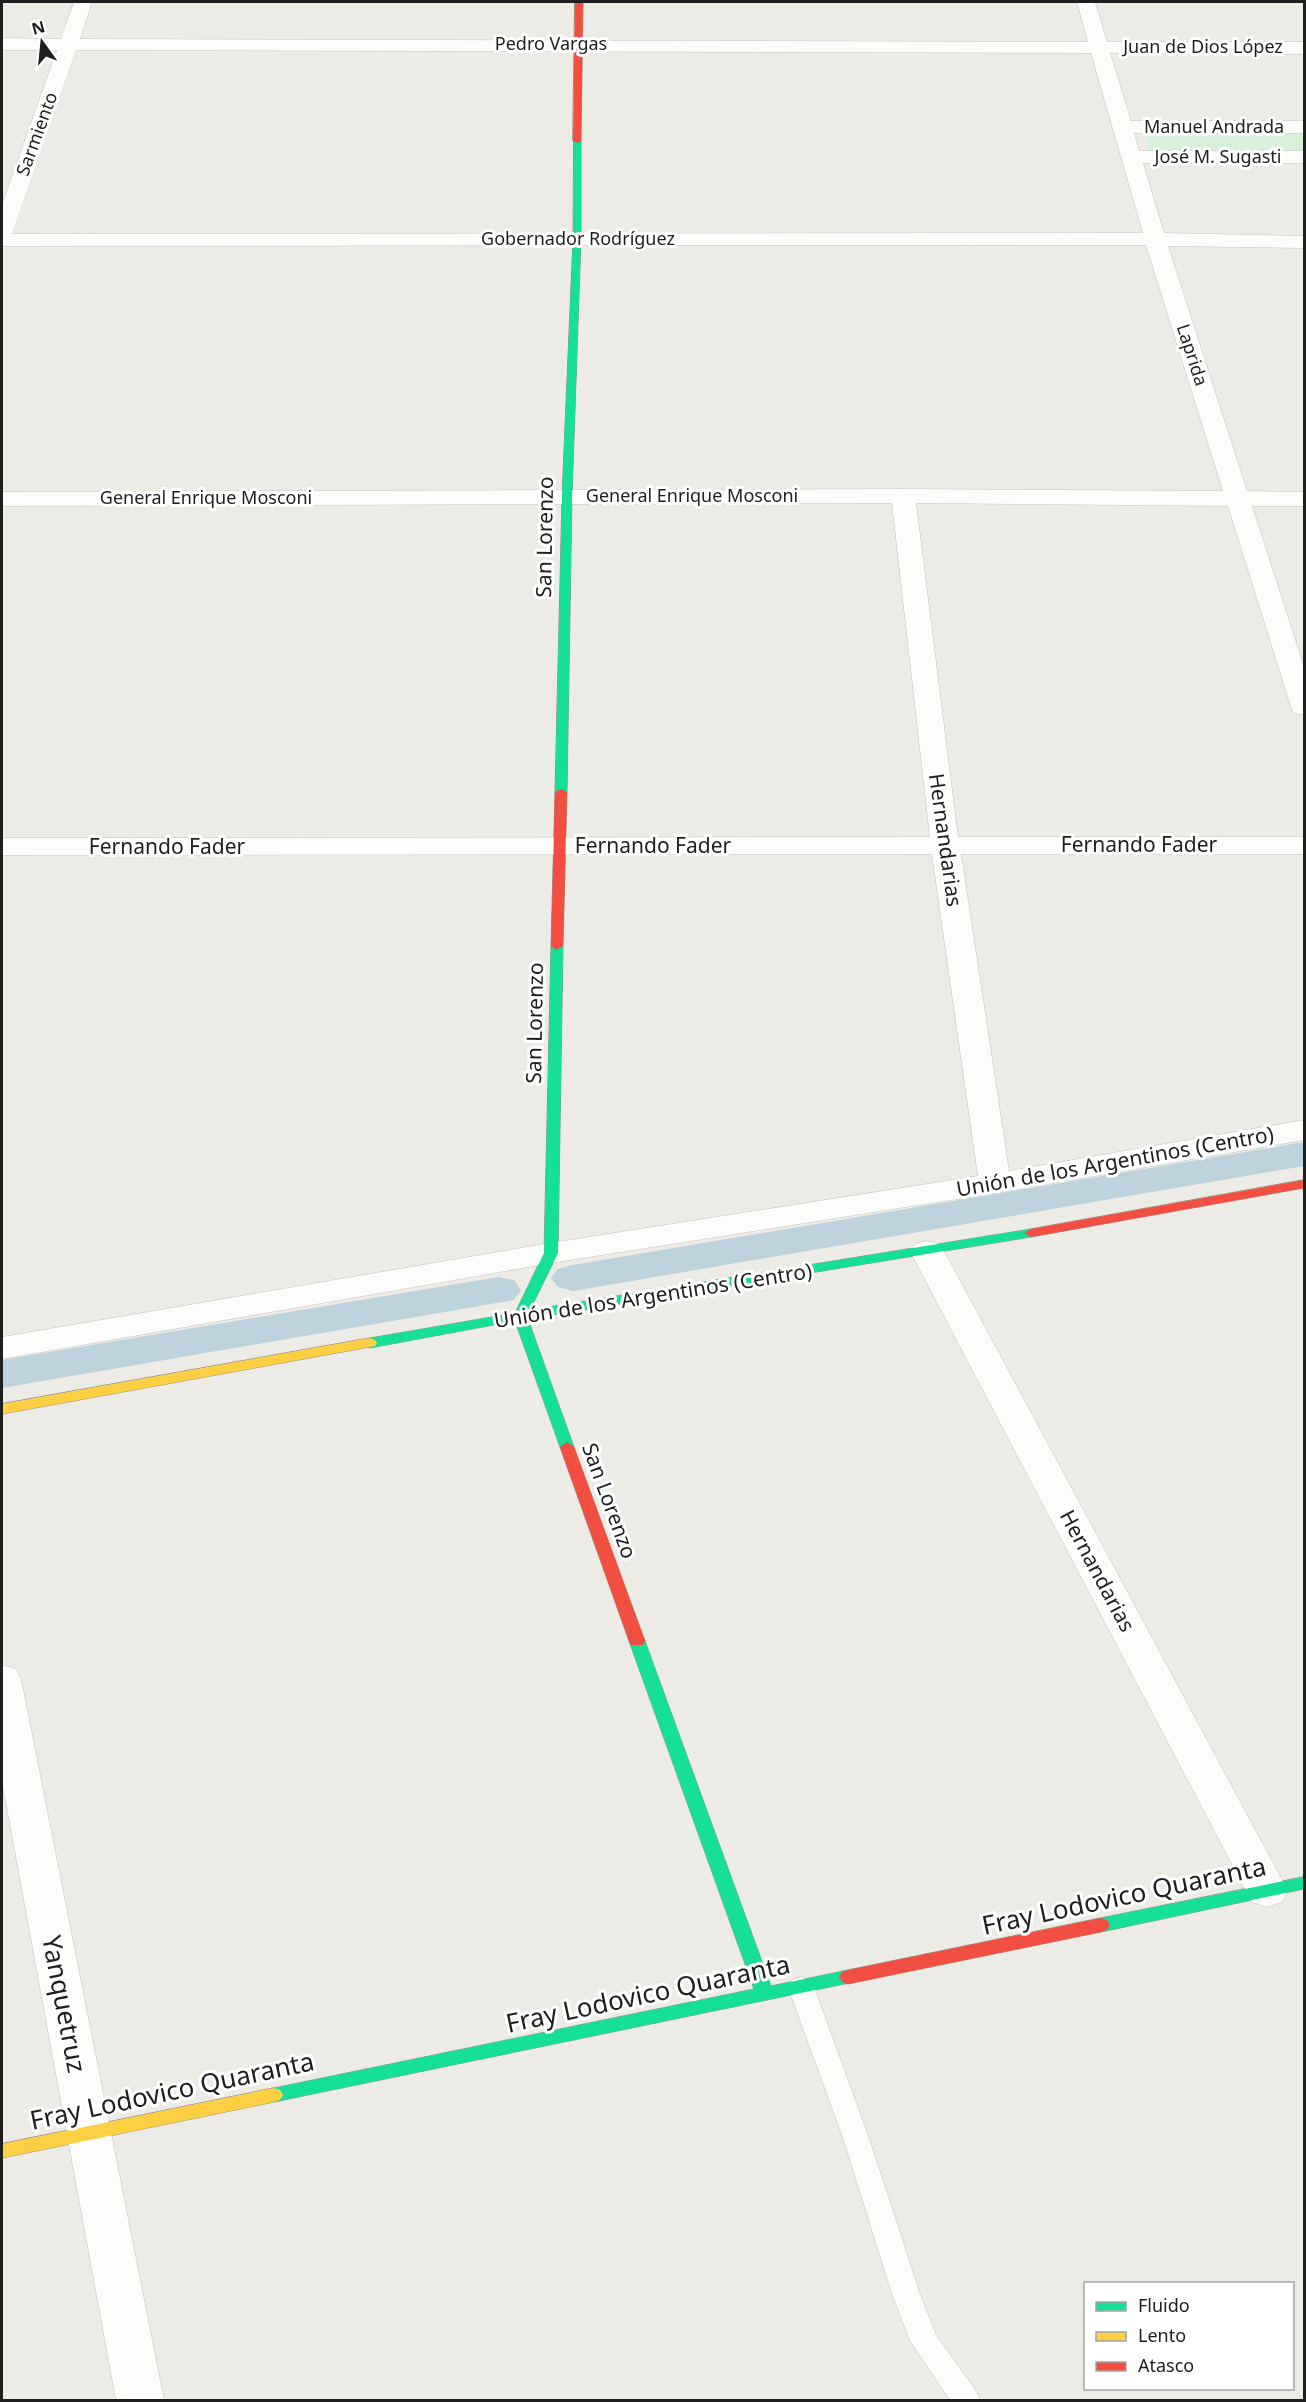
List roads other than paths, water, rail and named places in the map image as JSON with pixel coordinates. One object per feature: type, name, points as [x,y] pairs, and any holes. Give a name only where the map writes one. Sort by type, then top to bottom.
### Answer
[{"type":"street","name":"Sarmiento","points":[[2,233],[83,2]]},
{"type":"street","name":"San Lorenzo","points":[[579,2],[577,239],[567,496],[551,1253],[520,1317],[765,1995]]},
{"type":"street","name":"Laprida","points":[[1086,2],[1101,47],[1155,239],[1305,707]]},
{"type":"street","name":"Pedro Vargas","points":[[2,44],[1101,47]]},
{"type":"street","name":"Juan de Dios López","points":[[1101,47],[1305,48]]},
{"type":"street","name":"Manuel Andrada","points":[[1124,127],[1305,127]]},
{"type":"street","name":"José M. Sugasti","points":[[1132,157],[1305,157]]},
{"type":"street","name":"Gobernador Rodríguez","points":[[2,240],[1155,239],[1305,242]]},
{"type":"street","name":"General Enrique Mosconi","points":[[5,499],[567,496],[1305,499]]},
{"type":"street","name":"Hernandarias","points":[[903,496],[945,846],[995,1183]]},
{"type":"street","points":[[2,524],[5,499]]},
{"type":"street","name":"Fernando Fader","points":[[2,847],[1305,845]]},
{"type":"street","name":"Unión de los Argentinos (Centro)","points":[[2,1348],[551,1253],[995,1183],[1305,1130]]},
{"type":"street","name":"Unión de los Argentinos (Centro)","points":[[2,1409],[520,1317],[927,1251],[1305,1184]]},
{"type":"street","name":"Hernandarias","points":[[927,1251],[1267,1892]]},
{"type":"street","name":"Yanquetruz","points":[[2,1679],[140,2400]]},
{"type":"street","name":"Fray Lodovico Quaranta","points":[[2,2151],[1305,1883]]},
{"type":"lane","points":[[801,1987],[856,2138],[906,2294],[924,2341],[966,2400]]},
{"type":"waterway","points":[[573,1278],[1304,1154]]},
{"type":"waterway","points":[[2,1374],[499,1290]]}]
